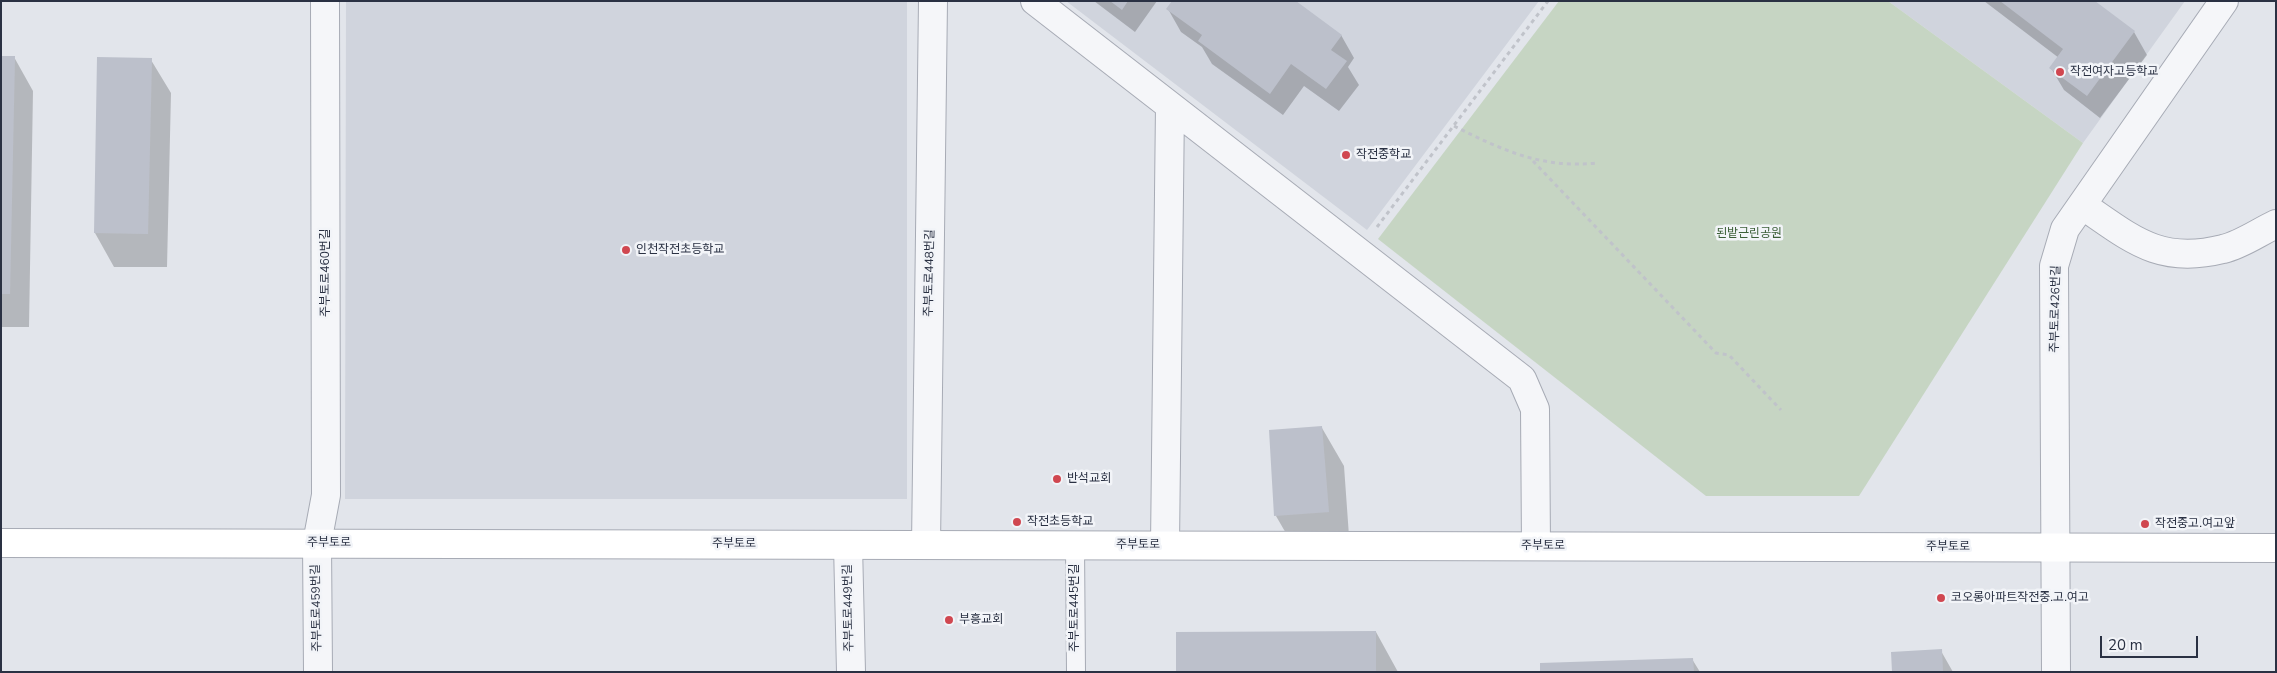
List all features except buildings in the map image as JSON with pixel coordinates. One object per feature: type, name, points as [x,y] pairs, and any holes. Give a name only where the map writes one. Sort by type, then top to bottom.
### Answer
[{"type":"main road","name":"주부토로","points":[[1,543],[2276,548]]},
{"type":"street","name":"주부토로460번길","points":[[317,543],[326,495],[325,1]]},
{"type":"street","name":"주부토로448번길","points":[[926,545],[933,1]]},
{"type":"street","points":[[1035,1],[1522,379],[1535,409],[1536,546]]},
{"type":"street","name":"주부토로426번길","points":[[2056,672],[2054,266],[2065,229],[2224,1]]},
{"type":"street","points":[[1165,545],[1170,106]]},
{"type":"street","points":[[2082,204],[2138,243],[2174,255],[2224,249],[2276,224]]},
{"type":"street","name":"주부토로459번길","points":[[317,543],[318,672]]},
{"type":"street","name":"주부토로449번길","points":[[848,545],[850,672]]},
{"type":"lane","name":"주부토로445번길","points":[[1075,545],[1076,672]]},
{"type":"path","points":[[1358,252],[1548,1]]},
{"type":"path","points":[[1454,126],[1486,142],[1533,161],[1558,165],[1597,163]]},
{"type":"path","points":[[1533,161],[1716,353],[1729,355],[1781,410]]},
{"type":"shaded area","name":"인천작전초등학교","points":[[346,1],[907,1],[907,499],[345,499]]},
{"type":"shaded area","name":"작전중학교","points":[[1066,1],[1539,1],[1367,230]]},
{"type":"shaded area","name":"작전여자고등학교","points":[[1888,1],[2185,1],[2083,143]]},
{"type":"green space","name":"된밭근린공원","points":[[1559,1],[1888,1],[2083,143],[1859,496],[1706,496],[1378,239]]},
{"type":"place","name":"작전여자고등학교","points":[[2060,72]]},
{"type":"place","name":"작전중학교","points":[[1346,155]]},
{"type":"place","name":"인천작전초등학교","points":[[626,250]]},
{"type":"place","name":"반석교회","points":[[1057,479]]},
{"type":"place","name":"작전초등학교","points":[[1017,522]]},
{"type":"place","name":"작전중고.여고앞","points":[[2145,524]]},
{"type":"place","name":"코오롱아파트작전중.고.여고","points":[[1941,598]]},
{"type":"place","name":"부흥교회","points":[[949,620]]}]
